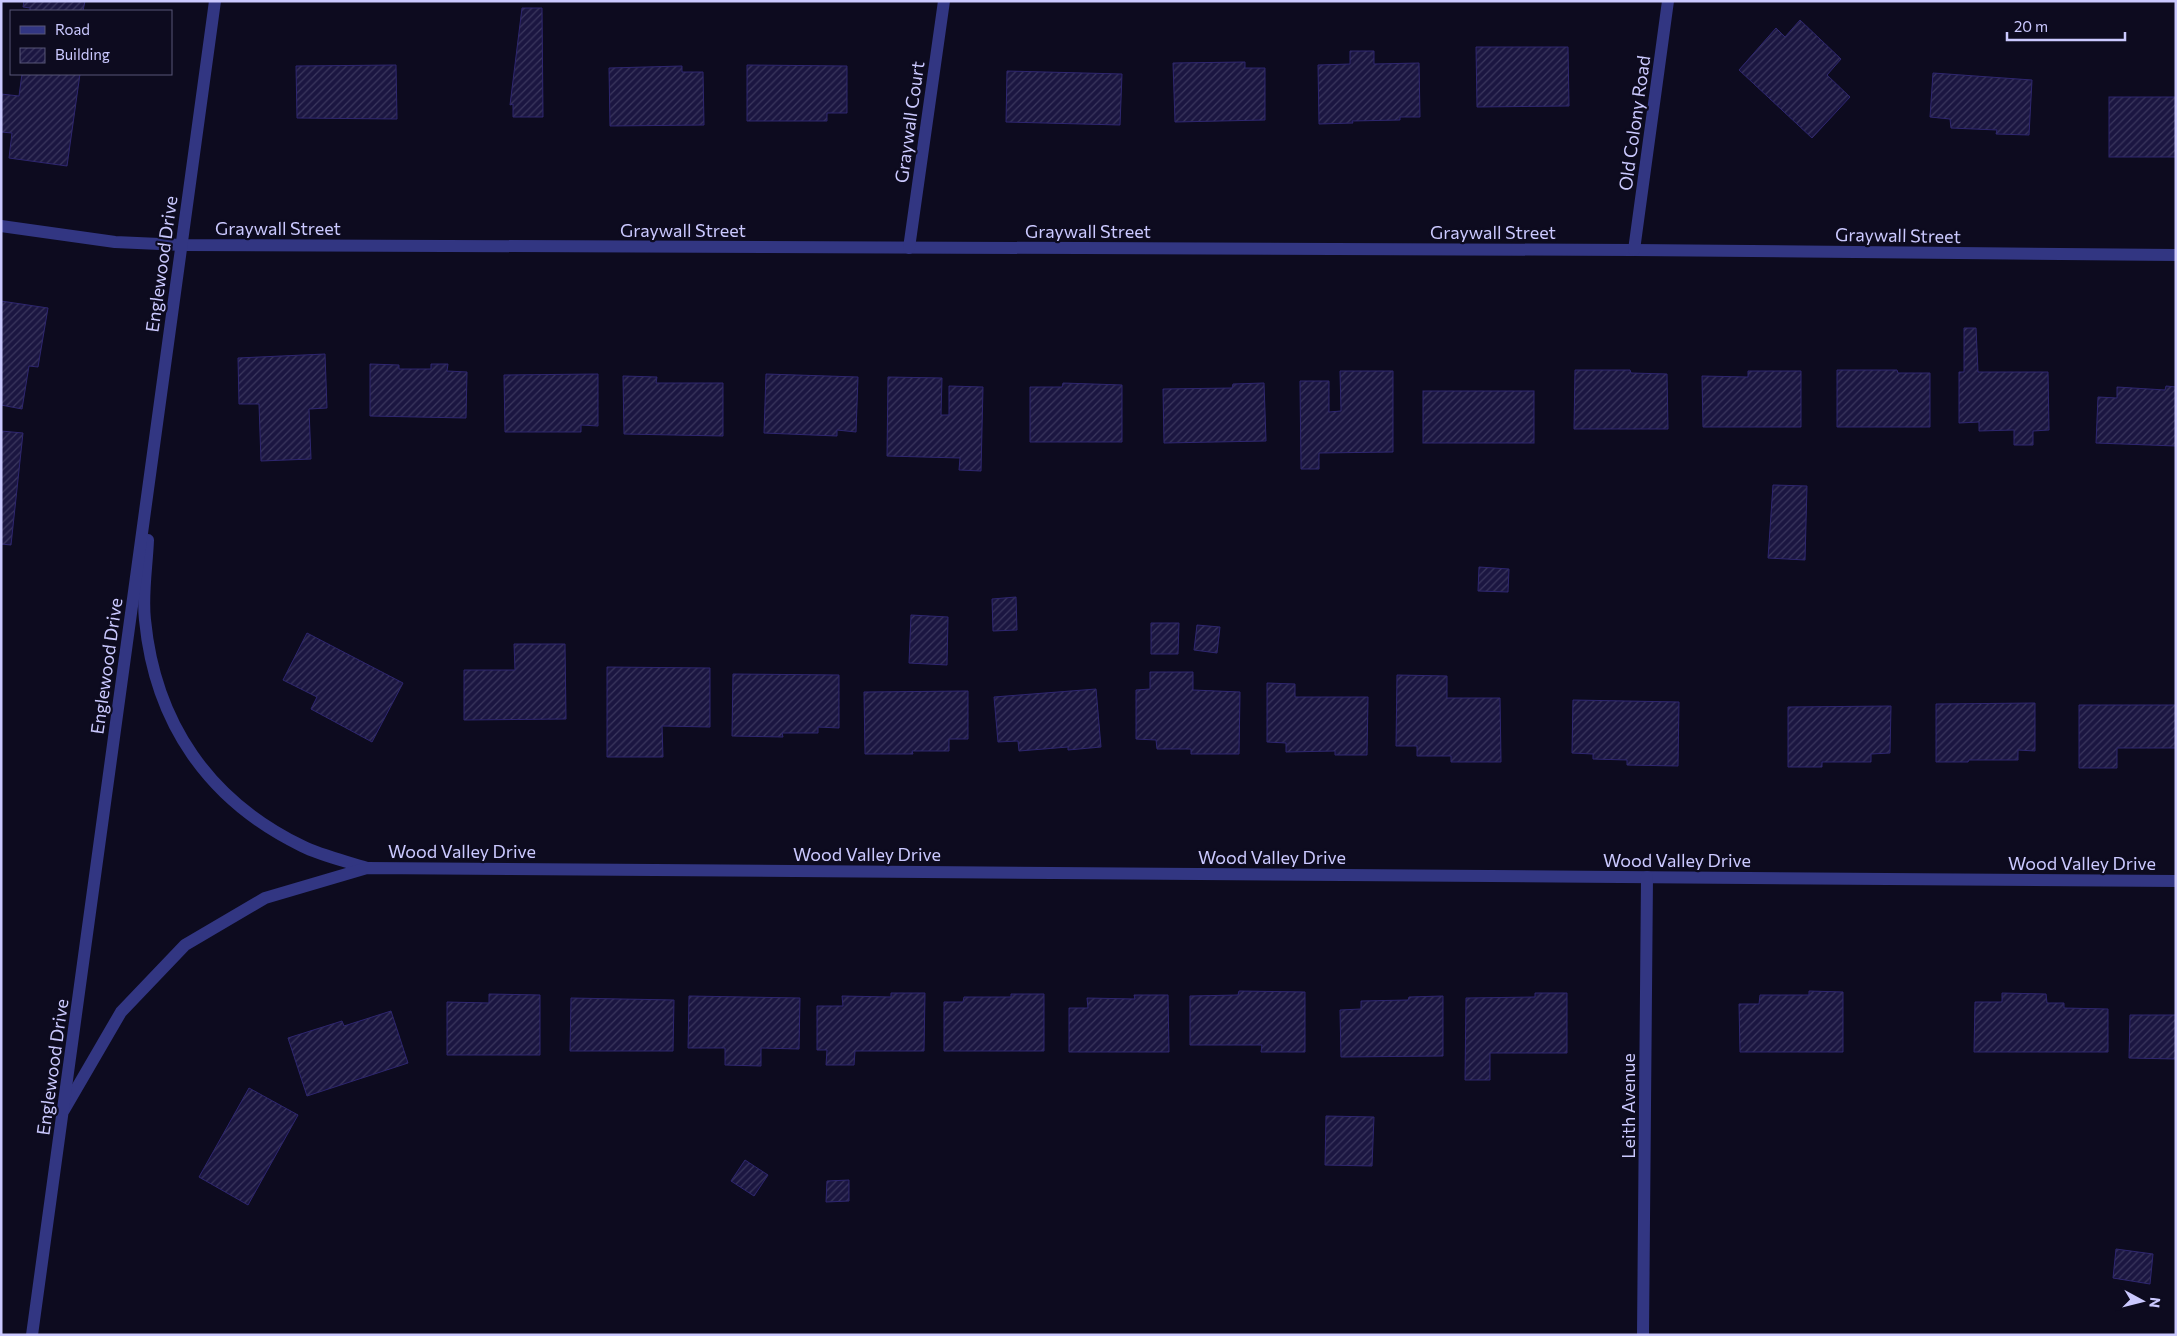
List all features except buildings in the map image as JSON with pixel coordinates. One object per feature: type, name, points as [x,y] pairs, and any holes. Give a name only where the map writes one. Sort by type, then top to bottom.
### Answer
[{"type":"street","name":"Englewood Drive","points":[[32,1335],[215,1]]},
{"type":"street","name":"Graywall Court","points":[[909,248],[944,1]]},
{"type":"street","name":"Old Colony Road","points":[[1634,250],[1668,1]]},
{"type":"street","name":"Graywall Street","points":[[1,226],[115,242],[182,246],[1634,250],[2176,255]]},
{"type":"street","name":"Wood Valley Drive","points":[[154,448],[144,618],[153,673],[172,724],[202,770],[248,815],[303,847],[368,868]]},
{"type":"street","name":"Wood Valley Drive","points":[[64,1110],[121,1012],[185,946],[265,898],[368,868],[2176,881]]},
{"type":"street","name":"Leith Avenue","points":[[1644,1335],[1647,877]]}]
